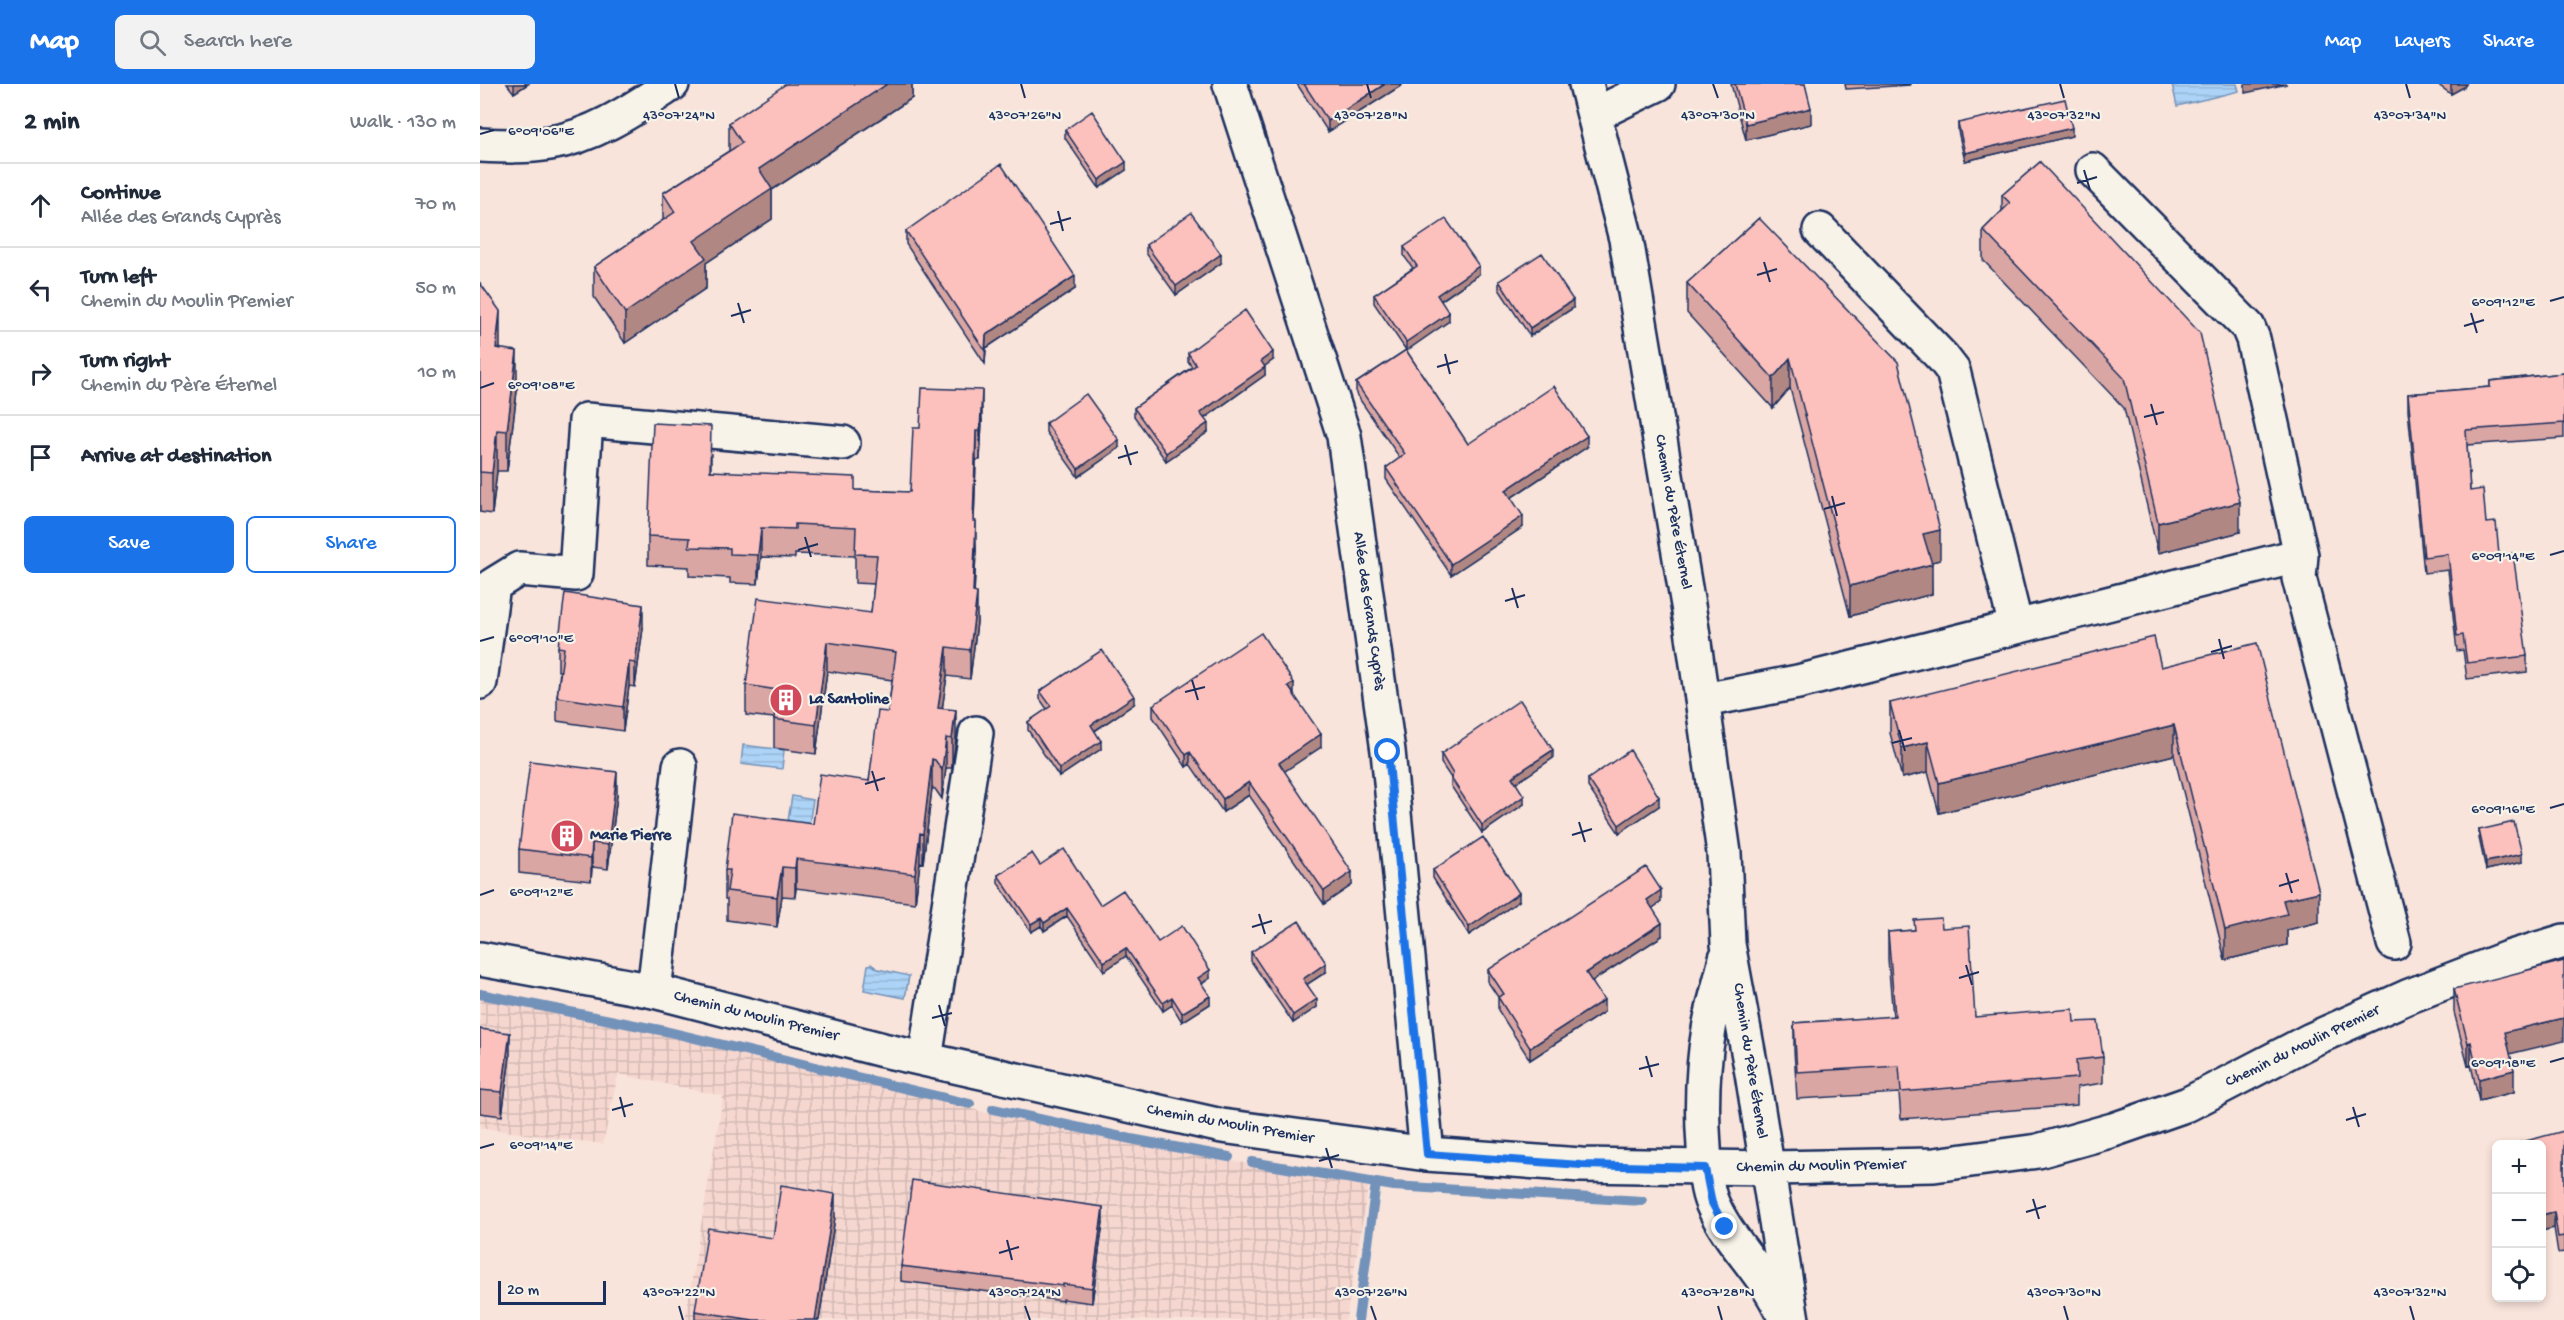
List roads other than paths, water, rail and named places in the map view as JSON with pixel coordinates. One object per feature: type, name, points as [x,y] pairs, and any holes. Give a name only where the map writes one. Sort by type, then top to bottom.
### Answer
[{"type":"street","points":[[480,145],[516,146],[552,143],[590,132],[630,111],[672,84]]},
{"type":"street","name":"Allée des Grands Cyprès","points":[[1230,84],[1344,436],[1388,752],[1427,1154]]},
{"type":"street","name":"Chemin du Père Éternel","points":[[1586,84],[1626,239],[1704,700],[1724,853],[1728,944],[1792,1320]]},
{"type":"street","points":[[1594,115],[1658,84]]},
{"type":"street","points":[[2093,170],[2248,327],[2253,339],[2301,555],[2299,578],[2394,943]]},
{"type":"street","points":[[1820,230],[1953,371],[2016,627]]},
{"type":"street","points":[[481,669],[486,584],[519,569],[576,574],[586,420],[843,443]]},
{"type":"street","points":[[1704,700],[1798,682],[2301,555]]},
{"type":"street","points":[[925,1059],[976,733]]},
{"type":"street","points":[[654,992],[680,766]]},
{"type":"street","name":"Chemin du Moulin Premier","points":[[480,959],[654,992],[925,1059],[1222,1126],[1427,1154],[1581,1165],[1767,1168],[1934,1165],[2038,1151],[2113,1130],[2188,1104],[2311,1040],[2407,997],[2508,958],[2564,941]]},
{"type":"street","name":"Chemin du Père Éternel","points":[[1728,944],[1720,987],[1709,1026],[1703,1073],[1701,1108],[1705,1168],[1712,1203],[1725,1227],[1765,1280],[1785,1320]]},
{"type":"water","points":[[2172,84],[2237,84],[2239,91],[2177,106]]},
{"type":"water","points":[[743,745],[784,750],[782,769],[741,764]]},
{"type":"water","points":[[792,796],[813,800],[806,842],[785,839]]},
{"type":"water","points":[[871,964],[878,969],[909,976],[905,998],[864,990],[868,965]]},
{"type":"waterway","points":[[480,994],[665,1031],[970,1104]]},
{"type":"waterway","points":[[993,1109],[1131,1139],[1229,1157]]},
{"type":"waterway","points":[[1252,1162],[1394,1186],[1642,1201]]},
{"type":"waterway","points":[[1358,1320],[1376,1183]]},
{"type":"place","name":"La Santoline","points":[[786,700]]},
{"type":"place","name":"Marie Pierre","points":[[567,836]]}]
